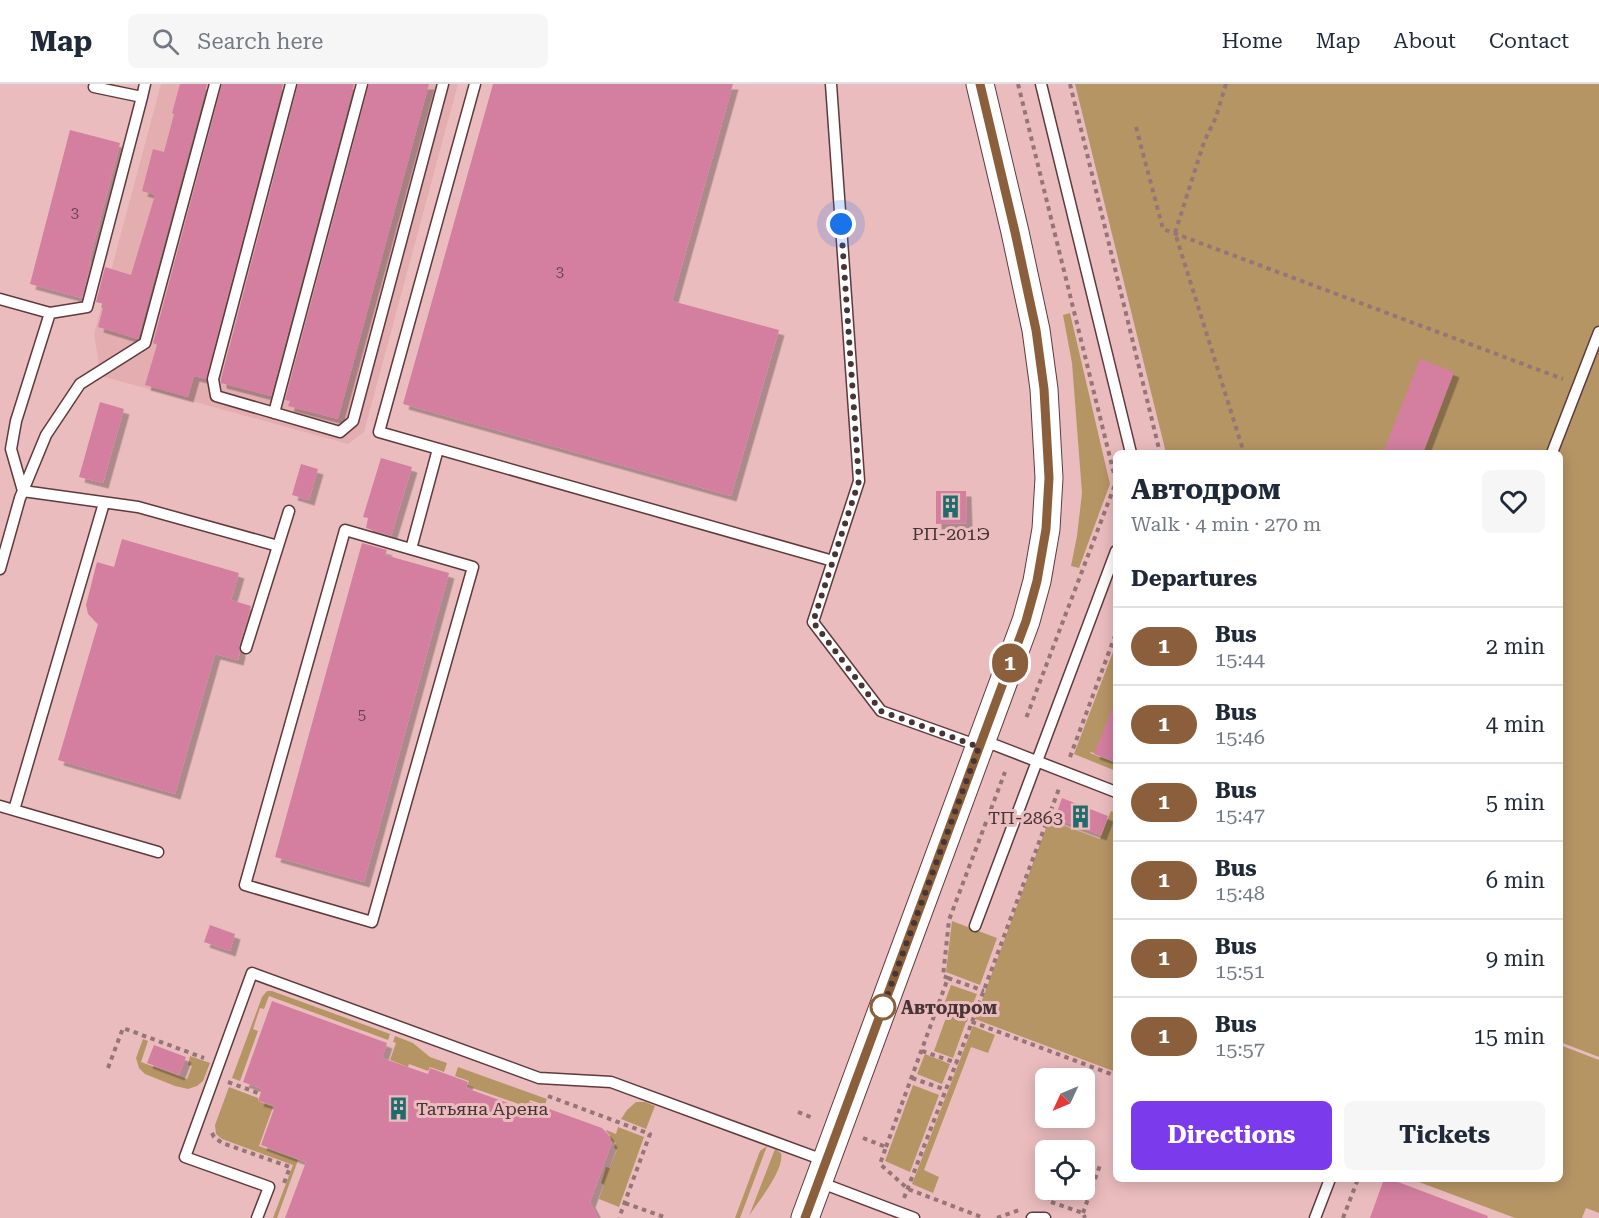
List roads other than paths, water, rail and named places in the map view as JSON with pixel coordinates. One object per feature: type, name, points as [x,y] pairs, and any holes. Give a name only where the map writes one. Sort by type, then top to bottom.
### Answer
[{"type":"street","points":[[805,1218],[1026,621],[1037,581],[1046,529],[1049,478],[1044,389],[1036,330],[980,84]]},
{"type":"lane","points":[[0,299],[50,312],[87,307],[145,84]]},
{"type":"lane","points":[[0,569],[23,491],[46,435],[80,384],[145,343],[215,84]]},
{"type":"lane","points":[[291,84],[213,379],[216,396],[340,432],[353,421],[443,84]]},
{"type":"lane","points":[[274,413],[362,84]]},
{"type":"lane","points":[[475,84],[379,432],[833,561]]},
{"type":"lane","points":[[831,84],[859,481],[813,622],[881,711],[1037,761],[1113,791]]},
{"type":"lane","points":[[1041,84],[1130,450]]},
{"type":"lane","points":[[94,87],[142,97]]},
{"type":"lane","points":[[23,491],[11,449],[16,421],[50,312]]},
{"type":"lane","points":[[1553,450],[1599,333]]},
{"type":"lane","points":[[411,549],[438,449]]},
{"type":"lane","points":[[23,491],[138,507],[278,546]]},
{"type":"lane","points":[[14,810],[104,503]]},
{"type":"lane","points":[[246,648],[288,511]]},
{"type":"lane","points":[[345,530],[411,549],[473,567],[372,922],[246,885],[345,530]]},
{"type":"lane","points":[[975,926],[1113,559]]},
{"type":"lane","points":[[0,806],[158,852]]},
{"type":"lane","points":[[257,1218],[268,1187],[185,1157],[252,973],[539,1078],[611,1082],[822,1171],[899,1212],[915,1218]]},
{"type":"lane","points":[[1315,1218],[1329,1182]]},
{"type":"lane","points":[[1032,1218],[1045,1218]]},
{"type":"place","name":"РП-201Э","points":[[951,507]]},
{"type":"place","name":"ТП-2863","points":[[1081,817]]},
{"type":"place","name":"Автодром","points":[[883,1007]]},
{"type":"place","name":"Татьяна Арена","points":[[398,1108]]}]
